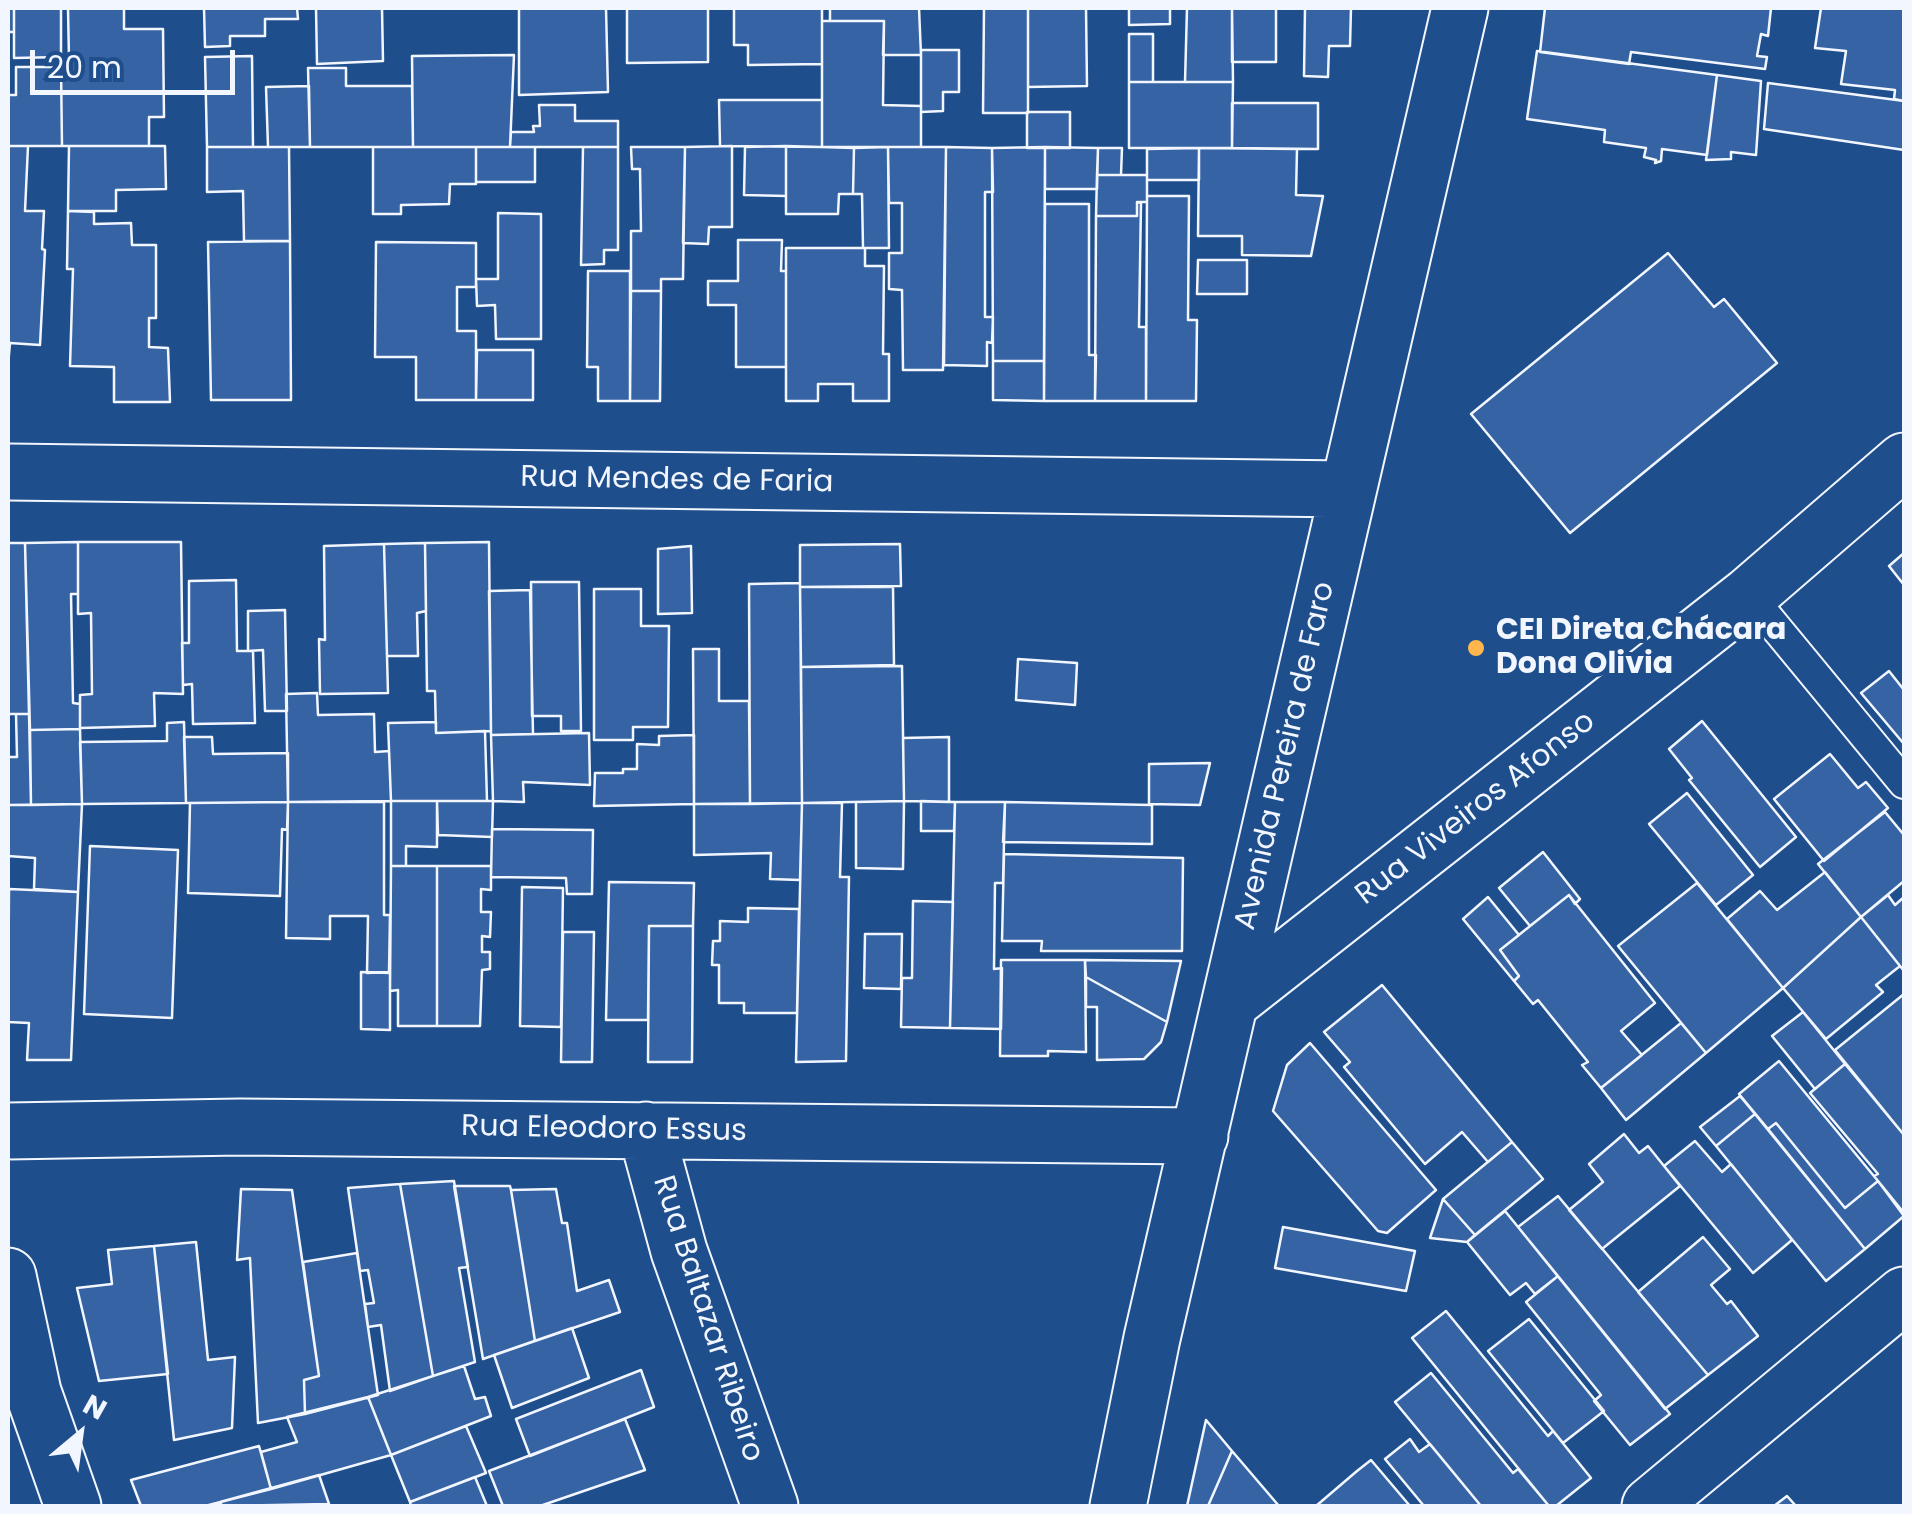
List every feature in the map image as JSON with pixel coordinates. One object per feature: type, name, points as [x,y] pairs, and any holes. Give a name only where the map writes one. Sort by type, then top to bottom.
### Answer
[{"type":"street","name":"Avenida Pereira de Faro","points":[[1118,1506],[1152,1338],[1460,8]]},
{"type":"street","name":"Rua Viveiros Afonso","points":[[1231,1002],[1750,595],[1904,462]]},
{"type":"street","name":"Rua Mendes de Faria","points":[[8,472],[1347,488]]},
{"type":"street","name":"Rua Eleodoro Essus","points":[[8,1131],[240,1127],[1200,1136]]},
{"type":"street","name":"Rua Baltazar Ribeiro","points":[[646,1130],[678,1251],[770,1506]]},
{"type":"street","points":[[8,1276],[33,1392],[73,1506]]},
{"type":"street","points":[[1650,1506],[1904,1295]]},
{"type":"lane","points":[[1750,595],[1904,783]]},
{"type":"building","points":[[8,8],[14,8],[14,32],[8,32]]},
{"type":"building","points":[[14,8],[61,8],[61,57],[14,58]]},
{"type":"building","points":[[68,8],[124,8],[124,29],[163,29],[164,117],[149,117],[149,146],[62,146],[61,67],[62,60],[69,60]]},
{"type":"building","points":[[204,8],[297,8],[298,19],[265,19],[265,36],[230,36],[230,46],[205,47]]},
{"type":"building","points":[[316,8],[382,8],[383,61],[317,64]]},
{"type":"building","points":[[519,8],[606,8],[608,92],[519,95]]},
{"type":"building","points":[[627,8],[708,8],[708,62],[627,63]]},
{"type":"building","points":[[734,8],[822,8],[822,64],[748,65],[748,45],[734,45]]},
{"type":"building","points":[[830,8],[919,8],[921,55],[883,55],[884,21],[830,21]]},
{"type":"building","points":[[984,8],[1028,8],[1028,113],[983,113]]},
{"type":"building","points":[[1028,8],[1086,8],[1087,86],[1028,87]]},
{"type":"building","points":[[1129,8],[1170,8],[1170,24],[1129,25]]},
{"type":"building","points":[[1187,8],[1232,8],[1233,82],[1185,82]]},
{"type":"building","points":[[1232,8],[1276,8],[1276,62],[1232,62]]},
{"type":"building","points":[[1305,8],[1351,8],[1350,46],[1329,46],[1328,77],[1304,76]]},
{"type":"building","points":[[1545,8],[1771,8],[1768,36],[1761,34],[1757,56],[1767,57],[1765,69],[1631,52],[1629,64],[1540,52]]},
{"type":"building","points":[[1821,8],[1904,8],[1904,101],[1894,99],[1895,90],[1841,84],[1846,51],[1815,48]]},
{"type":"building","points":[[822,21],[884,21],[883,105],[921,106],[921,147],[822,147]]},
{"type":"building","points":[[1129,34],[1153,34],[1153,82],[1129,82]]},
{"type":"building","points":[[921,50],[959,50],[959,92],[943,92],[943,111],[921,112]]},
{"type":"building","points":[[1537,51],[1717,75],[1707,155],[1662,149],[1661,161],[1655,163],[1656,160],[1644,157],[1646,148],[1604,142],[1605,130],[1527,119]]},
{"type":"building","points":[[514,55],[510,147],[413,147],[412,56]]},
{"type":"building","points":[[252,56],[253,147],[207,147],[205,57]]},
{"type":"building","points":[[16,67],[61,67],[62,146],[8,146],[8,95],[16,95]]},
{"type":"building","points":[[308,68],[346,68],[346,86],[412,86],[413,147],[310,147]]},
{"type":"building","points":[[1717,75],[1761,81],[1756,155],[1731,152],[1731,159],[1706,160]]},
{"type":"building","points":[[1129,82],[1233,82],[1232,148],[1129,148]]},
{"type":"building","points":[[1768,83],[1904,101],[1904,150],[1764,129]]},
{"type":"building","points":[[309,86],[310,147],[268,147],[266,87]]},
{"type":"building","points":[[719,100],[822,100],[822,147],[720,146]]},
{"type":"building","points":[[1232,103],[1318,103],[1318,149],[1232,148]]},
{"type":"building","points":[[539,105],[575,105],[575,121],[618,121],[618,147],[510,147],[511,132],[534,132],[533,126],[540,126]]},
{"type":"building","points":[[1027,112],[1070,112],[1070,148],[1027,148]]},
{"type":"building","points":[[8,146],[28,146],[25,211],[44,211],[45,250],[40,345],[10,343],[8,366]]},
{"type":"building","points":[[69,146],[165,146],[166,189],[116,190],[116,211],[68,211]]},
{"type":"building","points":[[732,146],[732,227],[709,227],[708,244],[683,243],[685,147]]},
{"type":"building","points":[[786,146],[854,148],[853,194],[839,194],[838,214],[786,214]]},
{"type":"building","points":[[786,146],[786,196],[744,195],[745,147]]},
{"type":"building","points":[[207,147],[289,147],[290,241],[244,241],[243,191],[207,192]]},
{"type":"building","points":[[373,147],[476,147],[476,184],[450,184],[449,204],[401,205],[401,214],[373,214]]},
{"type":"building","points":[[476,147],[535,147],[535,182],[476,182]]},
{"type":"building","points":[[583,147],[618,147],[618,250],[604,250],[604,264],[581,265]]},
{"type":"building","points":[[631,147],[685,147],[683,279],[661,279],[661,291],[631,291],[631,231],[641,231],[640,169],[632,169]]},
{"type":"building","points":[[888,147],[946,147],[943,370],[903,370],[902,290],[889,289],[889,253],[902,253],[902,203],[889,203]]},
{"type":"building","points":[[888,147],[889,248],[863,248],[862,194],[853,194],[854,148]]},
{"type":"building","points":[[946,147],[992,148],[993,192],[985,192],[985,317],[993,317],[987,366],[944,365]]},
{"type":"building","points":[[1045,147],[1098,148],[1097,189],[1045,189]]},
{"type":"building","points":[[1045,147],[1044,361],[993,361],[992,148]]},
{"type":"building","points":[[1098,148],[1122,148],[1121,175],[1097,175]]},
{"type":"building","points":[[1199,148],[1297,149],[1296,195],[1323,196],[1311,256],[1242,255],[1242,236],[1198,236]]},
{"type":"building","points":[[1199,148],[1199,180],[1147,180],[1147,149]]},
{"type":"building","points":[[1097,175],[1147,175],[1147,202],[1137,202],[1137,216],[1096,216]]},
{"type":"building","points":[[1147,196],[1189,196],[1188,320],[1197,320],[1196,401],[1146,401]]},
{"type":"building","points":[[1137,202],[1141,203],[1139,327],[1146,327],[1146,401],[1095,401],[1096,216],[1137,216]]},
{"type":"building","points":[[1045,204],[1089,204],[1089,355],[1096,355],[1095,401],[1044,401]]},
{"type":"building","points":[[68,211],[94,212],[94,224],[131,223],[132,245],[156,245],[156,318],[149,318],[149,347],[168,348],[170,402],[114,402],[114,367],[70,366],[73,269],[67,269]]},
{"type":"building","points":[[498,213],[541,214],[541,339],[496,339],[495,305],[477,306],[476,279],[498,279]]},
{"type":"building","points":[[738,240],[782,240],[781,271],[786,271],[786,367],[736,367],[736,305],[708,305],[708,281],[738,281]]},
{"type":"building","points":[[290,241],[291,400],[211,400],[208,242]]},
{"type":"building","points":[[376,242],[476,243],[476,287],[457,287],[457,331],[476,331],[476,400],[416,400],[416,357],[375,357]]},
{"type":"building","points":[[786,248],[865,248],[865,266],[884,266],[883,354],[889,354],[889,401],[853,401],[853,384],[818,384],[818,401],[786,401]]},
{"type":"building","points":[[1668,253],[1714,307],[1724,299],[1777,363],[1570,533],[1471,414]]},
{"type":"building","points":[[1198,260],[1247,260],[1247,294],[1197,294]]},
{"type":"building","points":[[588,271],[630,271],[630,401],[598,401],[598,367],[587,367]]},
{"type":"building","points":[[631,291],[661,291],[660,401],[630,401]]},
{"type":"building","points":[[477,350],[533,350],[533,400],[476,400]]},
{"type":"building","points":[[993,361],[1044,361],[1044,401],[993,400]]},
{"type":"building","points":[[78,542],[181,542],[183,694],[154,693],[155,726],[80,728],[80,695],[92,694],[91,613],[78,614]]},
{"type":"building","points":[[78,542],[78,594],[71,594],[73,703],[80,704],[80,729],[30,730],[25,543]]},
{"type":"building","points":[[489,542],[491,731],[436,733],[435,691],[427,691],[425,543]]},
{"type":"building","points":[[8,543],[25,543],[29,714],[8,714]]},
{"type":"building","points":[[425,543],[426,611],[417,613],[418,656],[387,656],[384,544]]},
{"type":"building","points":[[384,544],[388,693],[320,694],[319,639],[325,640],[324,546]]},
{"type":"building","points":[[900,544],[901,586],[800,587],[800,545]]},
{"type":"building","points":[[691,546],[692,613],[658,614],[658,549]]},
{"type":"building","points":[[1904,553],[1904,585],[1889,566]]},
{"type":"building","points":[[236,580],[237,651],[253,651],[255,723],[193,724],[192,684],[183,685],[182,643],[189,643],[189,581]]},
{"type":"building","points":[[531,582],[579,582],[581,731],[561,731],[561,716],[532,716]]},
{"type":"building","points":[[800,583],[802,803],[750,804],[749,584]]},
{"type":"building","points":[[800,587],[893,587],[894,665],[801,667]]},
{"type":"building","points":[[594,589],[641,589],[641,626],[669,626],[668,727],[633,727],[633,740],[594,740]]},
{"type":"building","points":[[530,590],[533,734],[491,735],[489,591]]},
{"type":"building","points":[[285,610],[287,711],[265,711],[263,650],[248,651],[248,611]]},
{"type":"building","points":[[693,649],[719,649],[719,701],[749,701],[750,804],[694,804]]},
{"type":"building","points":[[1018,659],[1077,663],[1075,705],[1016,700]]},
{"type":"building","points":[[902,666],[904,801],[802,803],[801,667]]},
{"type":"building","points":[[1889,671],[1904,690],[1904,744],[1861,693]]},
{"type":"building","points":[[317,693],[318,715],[374,714],[375,752],[389,751],[391,801],[288,802],[286,694]]},
{"type":"building","points":[[16,714],[29,714],[31,805],[8,805],[8,757],[17,757]]},
{"type":"building","points":[[1702,721],[1796,837],[1760,867],[1689,780],[1692,778],[1669,749]]},
{"type":"building","points":[[184,722],[186,803],[82,804],[80,742],[167,741],[167,723]]},
{"type":"building","points":[[436,722],[436,733],[485,731],[487,801],[391,801],[388,723]]},
{"type":"building","points":[[80,729],[82,804],[31,805],[30,730]]},
{"type":"building","points":[[589,733],[590,785],[523,782],[524,802],[493,801],[491,735]]},
{"type":"building","points":[[694,735],[694,804],[594,806],[595,773],[637,769],[637,744],[659,745],[659,736]]},
{"type":"building","points":[[184,737],[212,737],[213,754],[288,753],[288,802],[186,803]]},
{"type":"building","points":[[949,737],[949,802],[904,801],[903,738]]},
{"type":"building","points":[[1830,754],[1858,788],[1866,782],[1888,808],[1824,861],[1774,799]]},
{"type":"building","points":[[1210,763],[1200,805],[1149,804],[1149,764]]},
{"type":"building","points":[[1687,793],[1753,875],[1716,905],[1649,824]]},
{"type":"building","points":[[391,801],[437,801],[437,847],[406,846],[406,866],[391,866]]},
{"type":"building","points":[[437,801],[493,801],[492,837],[438,835]]},
{"type":"building","points":[[904,801],[903,869],[856,868],[856,802]]},
{"type":"building","points":[[921,801],[955,802],[954,831],[921,831]]},
{"type":"building","points":[[288,802],[287,830],[282,829],[280,896],[188,893],[190,803]]},
{"type":"building","points":[[288,802],[384,802],[384,915],[390,915],[389,972],[367,973],[368,916],[330,916],[330,939],[286,938]]},
{"type":"building","points":[[955,802],[1005,802],[1003,883],[995,883],[994,969],[1002,968],[1001,1029],[950,1028]]},
{"type":"building","points":[[1005,802],[1152,805],[1152,844],[1003,842]]},
{"type":"building","points":[[802,803],[800,880],[770,879],[771,853],[694,855],[694,804]]},
{"type":"building","points":[[802,803],[842,803],[840,877],[849,877],[846,1061],[796,1062]]},
{"type":"building","points":[[82,804],[78,892],[34,889],[35,858],[8,856],[8,805]]},
{"type":"building","points":[[1885,812],[1904,835],[1904,881],[1861,917],[1818,864]]},
{"type":"building","points":[[492,829],[593,830],[592,894],[567,894],[566,878],[491,877]]},
{"type":"building","points":[[90,846],[178,850],[172,1018],[84,1014]]},
{"type":"building","points":[[1543,852],[1580,899],[1575,904],[1569,895],[1530,926],[1499,888]]},
{"type":"building","points":[[1004,854],[1183,858],[1182,951],[1041,951],[1042,941],[1002,941]]},
{"type":"building","points":[[391,866],[437,866],[437,1026],[398,1026],[398,990],[390,991]]},
{"type":"building","points":[[437,866],[491,866],[491,890],[481,889],[481,912],[491,912],[490,937],[482,936],[482,952],[490,952],[490,969],[482,970],[480,1026],[437,1026]]},
{"type":"building","points":[[1825,872],[1861,917],[1783,988],[1727,919],[1760,891],[1777,910]]},
{"type":"building","points":[[609,882],[694,883],[693,926],[649,926],[648,1020],[606,1020]]},
{"type":"building","points":[[1697,883],[1783,988],[1706,1053],[1618,946]]},
{"type":"building","points":[[522,887],[563,888],[561,1027],[520,1026]]},
{"type":"building","points":[[9,889],[78,892],[71,1060],[27,1060],[29,1023],[8,1022]]},
{"type":"building","points":[[1569,895],[1655,1003],[1621,1031],[1642,1055],[1601,1088],[1582,1065],[1588,1062],[1538,1000],[1533,1004],[1514,981],[1519,976],[1500,950]]},
{"type":"building","points":[[1888,895],[1895,905],[1904,897],[1904,971],[1861,917]]},
{"type":"building","points":[[1488,897],[1519,935],[1500,950],[1519,976],[1514,981],[1463,919]]},
{"type":"building","points":[[913,901],[953,902],[950,1028],[901,1027],[902,978],[912,978]]},
{"type":"building","points":[[748,908],[799,909],[797,1013],[744,1013],[744,1003],[719,1003],[719,965],[712,965],[713,941],[720,941],[720,921],[748,922]]},
{"type":"building","points":[[1861,917],[1900,966],[1876,985],[1883,992],[1826,1039],[1783,988]]},
{"type":"building","points":[[649,926],[693,926],[692,1062],[648,1062]]},
{"type":"building","points":[[563,932],[594,932],[592,1062],[561,1062]]},
{"type":"building","points":[[865,934],[902,934],[901,989],[864,988]]},
{"type":"building","points":[[1001,960],[1085,960],[1086,1052],[1000,1056]]},
{"type":"building","points":[[1085,960],[1181,961],[1167,1022],[1086,977]]},
{"type":"building","points":[[361,972],[390,973],[390,1030],[361,1029]]},
{"type":"building","points":[[1086,977],[1167,1022],[1161,1042],[1144,1059],[1097,1060],[1097,1007],[1086,1007]]},
{"type":"building","points":[[1382,985],[1512,1142],[1488,1162],[1462,1132],[1425,1164],[1344,1067],[1350,1062],[1324,1032]]},
{"type":"building","points":[[1904,994],[1904,1135],[1835,1050]]},
{"type":"building","points":[[1803,1012],[1845,1064],[1815,1089],[1772,1036]]},
{"type":"building","points":[[1681,1023],[1706,1053],[1626,1120],[1601,1088]]},
{"type":"building","points":[[1310,1043],[1436,1190],[1387,1233],[1378,1231],[1273,1111],[1287,1065]]},
{"type":"building","points":[[1779,1061],[1878,1181],[1845,1208],[1776,1123],[1768,1129],[1739,1094]]},
{"type":"building","points":[[1845,1064],[1904,1135],[1904,1213],[1874,1176],[1878,1174],[1810,1093]]},
{"type":"building","points":[[1740,1096],[1755,1114],[1716,1146],[1700,1127]]},
{"type":"building","points":[[1755,1114],[1865,1249],[1826,1281],[1716,1146]]},
{"type":"building","points":[[1776,1123],[1845,1208],[1878,1181],[1904,1216],[1865,1249],[1768,1129]]},
{"type":"building","points":[[1624,1134],[1639,1153],[1648,1146],[1680,1186],[1602,1249],[1569,1210],[1603,1182],[1589,1164]]},
{"type":"building","points":[[1695,1141],[1722,1172],[1731,1164],[1792,1240],[1753,1273],[1664,1166]]},
{"type":"building","points":[[1512,1142],[1543,1179],[1475,1235],[1443,1199]]},
{"type":"building","points":[[454,1181],[468,1267],[459,1268],[475,1362],[433,1376],[400,1184]]},
{"type":"building","points":[[400,1184],[433,1376],[390,1391],[381,1325],[368,1327],[365,1304],[374,1303],[368,1270],[360,1271],[348,1188]]},
{"type":"building","points":[[454,1186],[510,1186],[511,1190],[535,1341],[483,1359]]},
{"type":"building","points":[[241,1189],[292,1190],[319,1376],[304,1380],[305,1414],[258,1423],[250,1258],[237,1260]]},
{"type":"building","points":[[556,1189],[562,1223],[567,1223],[577,1291],[609,1280],[620,1312],[535,1341],[511,1190]]},
{"type":"building","points":[[1558,1196],[1708,1375],[1665,1409],[1518,1227]]},
{"type":"building","points":[[1443,1199],[1475,1235],[1467,1242],[1430,1238]]},
{"type":"building","points":[[1505,1211],[1558,1276],[1535,1294],[1526,1283],[1510,1295],[1467,1242]]},
{"type":"building","points":[[1283,1227],[1415,1251],[1406,1291],[1275,1268]]},
{"type":"building","points":[[1703,1237],[1730,1269],[1711,1285],[1727,1304],[1731,1301],[1758,1336],[1708,1375],[1638,1292]]},
{"type":"building","points":[[196,1242],[208,1360],[235,1357],[232,1428],[174,1440],[154,1246]]},
{"type":"building","points":[[154,1246],[168,1374],[99,1381],[77,1288],[112,1284],[108,1250]]},
{"type":"building","points":[[357,1253],[378,1395],[305,1414],[304,1380],[319,1376],[303,1262]]},
{"type":"building","points":[[1558,1276],[1670,1414],[1630,1445],[1594,1401],[1601,1395],[1526,1302]]},
{"type":"building","points":[[1446,1311],[1548,1436],[1553,1431],[1591,1478],[1556,1506],[1549,1506],[1412,1338]]},
{"type":"building","points":[[1529,1319],[1604,1411],[1563,1443],[1488,1351]]},
{"type":"building","points":[[572,1328],[589,1378],[512,1408],[494,1355]]},
{"type":"building","points":[[464,1366],[475,1399],[485,1397],[491,1416],[391,1455],[368,1397]]},
{"type":"building","points":[[641,1370],[654,1407],[530,1456],[516,1419]]},
{"type":"building","points":[[1431,1373],[1513,1473],[1518,1469],[1549,1506],[1481,1506],[1395,1402]]},
{"type":"building","points":[[368,1397],[391,1455],[271,1489],[261,1452],[297,1442],[287,1417]]},
{"type":"building","points":[[625,1419],[645,1470],[540,1506],[503,1506],[489,1471]]},
{"type":"building","points":[[1206,1420],[1232,1451],[1208,1506],[1187,1506]]},
{"type":"building","points":[[466,1426],[486,1473],[410,1502],[391,1455]]},
{"type":"building","points":[[1410,1439],[1419,1452],[1430,1444],[1481,1506],[1424,1506],[1385,1459]]},
{"type":"building","points":[[259,1446],[271,1489],[205,1506],[141,1506],[131,1480]]},
{"type":"building","points":[[1232,1451],[1238,1458],[1279,1506],[1208,1506]]},
{"type":"building","points":[[1371,1460],[1410,1506],[1316,1506],[1357,1471]]},
{"type":"building","points":[[319,1475],[329,1504],[222,1506],[220,1502]]},
{"type":"building","points":[[475,1477],[487,1506],[411,1506],[410,1502]]},
{"type":"building","points":[[1787,1496],[1796,1506],[1774,1506]]},
{"type":"place","name":"CEI Direta Chácara Dona Olivia","points":[[1476,648]]}]
